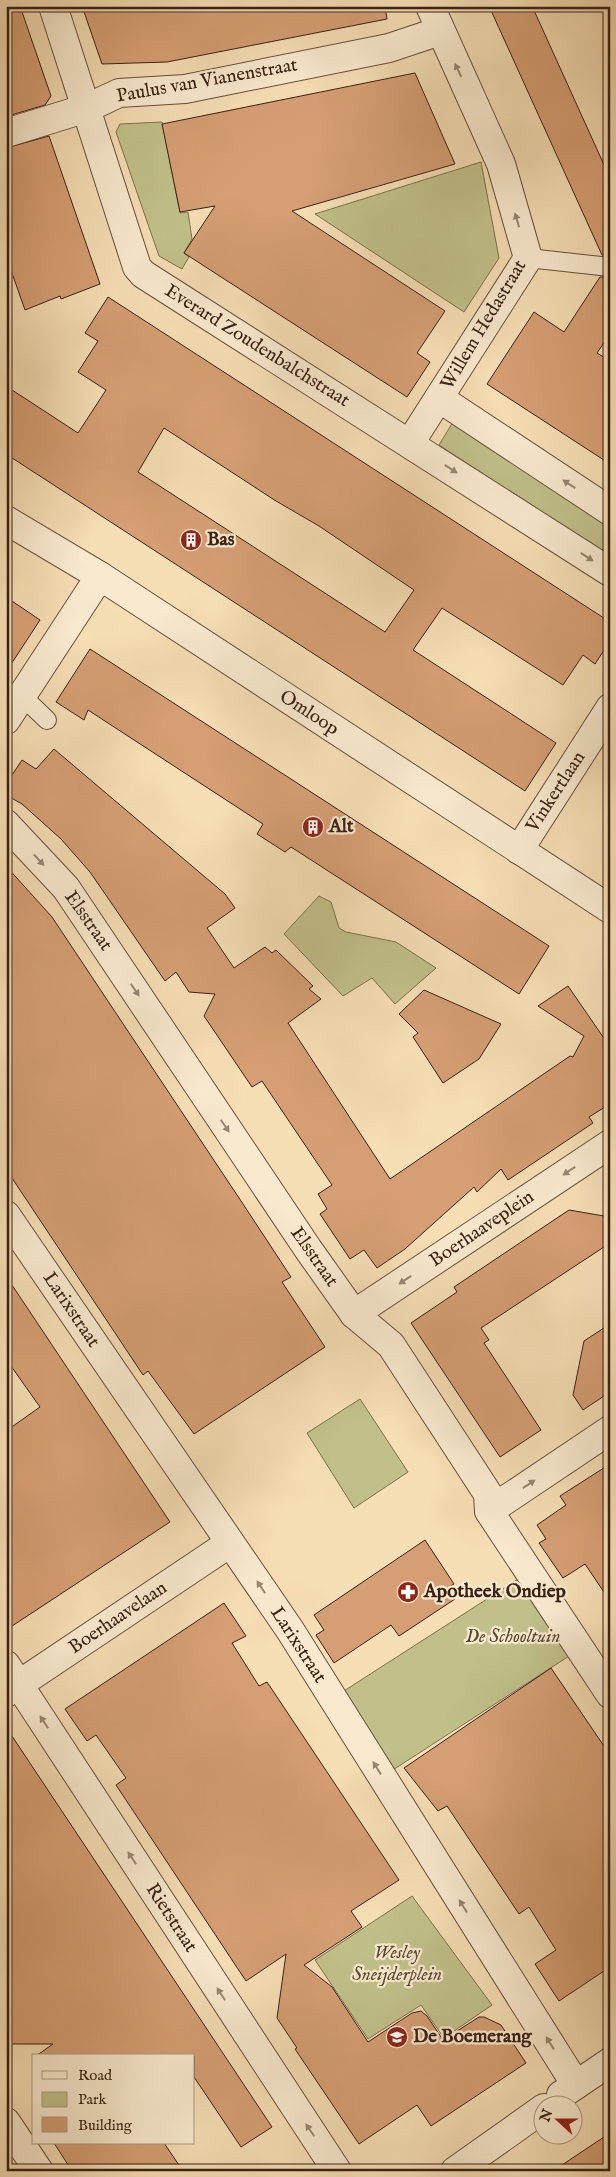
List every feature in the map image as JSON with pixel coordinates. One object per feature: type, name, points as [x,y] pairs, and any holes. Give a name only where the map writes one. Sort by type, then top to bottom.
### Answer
[{"type":"street","name":"Everard Zoudenbalchstraat","points":[[53,6],[137,267],[143,274],[610,572]]},
{"type":"street","name":"Paulus van Vianenstraat","points":[[6,132],[87,108],[118,93],[186,89],[389,48],[435,18]]},
{"type":"street","name":"Willem Hedastraat","points":[[410,443],[528,258],[501,164],[435,18]]},
{"type":"street","points":[[439,398],[610,511]]},
{"type":"street","name":"Omloop","points":[[6,520],[100,576],[610,909]]},
{"type":"street","points":[[11,710],[100,576]]},
{"type":"street","name":"Vinkertlaan","points":[[519,850],[610,708]]},
{"type":"street","name":"Elsstraat","points":[[6,824],[66,888],[308,1249],[354,1314],[391,1345],[488,1494],[489,1511],[610,1694]]},
{"type":"street","name":"Boerhaaveplein","points":[[354,1314],[610,1144]]},
{"type":"street","name":"Larixstraat","points":[[6,1215],[290,1630],[576,2085]]},
{"type":"street","points":[[489,1511],[610,1430]]},
{"type":"street","name":"Boerhaavelaan","points":[[11,1681],[230,1543]]},
{"type":"street","name":"Rietstraat","points":[[11,1681],[337,2171]]},
{"type":"street","points":[[563,2094],[610,2062]]},
{"type":"street","points":[[455,2171],[534,2115]]},
{"type":"street","points":[[6,2122],[38,2171]]},
{"type":"lane","points":[[528,258],[610,267]]},
{"type":"lane","points":[[11,710],[47,720]]},
{"type":"green space","points":[[162,122],[180,213],[188,212],[192,239],[184,253],[189,257],[182,269],[159,256],[116,132],[120,124]]},
{"type":"green space","points":[[481,162],[499,258],[464,312],[315,214]]},
{"type":"green space","points":[[453,422],[610,524],[610,556],[439,445]]},
{"type":"green space","points":[[319,896],[331,902],[339,928],[346,932],[396,942],[436,968],[395,1004],[372,978],[343,996],[284,934]]},
{"type":"green space","points":[[360,1399],[408,1472],[354,1508],[307,1433]]},
{"type":"green space","name":"De Schooltuin","points":[[529,1572],[580,1649],[382,1777],[333,1698]]},
{"type":"green space","name":"Wesley Sneijderplein","points":[[412,1896],[492,2005],[444,2038],[421,2005],[368,2039],[315,1960]]},
{"type":"building","points":[[6,6],[20,6],[51,96],[45,105],[11,115],[6,102]]},
{"type":"building","points":[[82,6],[385,6],[387,19],[167,62],[102,64]]},
{"type":"building","points":[[489,6],[532,6],[610,178],[610,256],[602,255]]},
{"type":"building","points":[[415,73],[455,164],[292,211],[445,311],[417,353],[430,362],[407,397],[184,253],[215,206],[180,212],[162,124]]},
{"type":"building","points":[[49,136],[100,284],[61,299],[60,296],[25,310],[6,256],[6,148]]},
{"type":"building","points":[[600,277],[610,277],[610,334],[597,353],[610,361],[610,464],[487,384],[534,312],[564,332]]},
{"type":"building","points":[[108,297],[610,622],[610,641],[595,664],[583,655],[563,685],[442,608],[413,650],[556,743],[525,791],[6,454],[6,386],[78,433],[106,390],[78,372],[98,341],[85,333]],"holes":[[[164,428],[276,501],[319,526],[414,590],[385,632],[138,472]]]},
{"type":"building","points":[[6,597],[40,620],[6,672]]},
{"type":"building","name":"Alt","points":[[90,649],[549,946],[519,994],[291,847],[285,852],[257,834],[263,824],[88,710],[84,720],[56,702]]},
{"type":"building","points":[[54,749],[225,894],[235,908],[207,928],[234,968],[265,947],[272,953],[276,950],[313,986],[309,989],[321,999],[288,1023],[390,1179],[570,1056],[573,1057],[584,1036],[538,1006],[568,986],[610,1047],[610,1104],[589,1117],[593,1123],[508,1180],[501,1169],[477,1192],[474,1187],[405,1249],[377,1268],[364,1250],[350,1259],[320,1214],[327,1209],[318,1194],[332,1185],[262,1081],[252,1087],[204,1016],[215,994],[189,992],[176,972],[165,981],[90,872],[61,839],[22,804],[6,795],[6,784],[22,760],[36,769]]},
{"type":"building","points":[[6,866],[52,917],[243,1204],[291,1277],[282,1282],[325,1347],[194,1434],[148,1371],[143,1375],[6,1169]]},
{"type":"building","points":[[424,990],[501,1024],[479,1059],[443,1083],[413,1037],[418,1033],[399,1014]]},
{"type":"building","points":[[569,1210],[610,1217],[610,1243],[481,1328],[489,1340],[484,1343],[541,1430],[500,1457],[411,1323],[457,1292],[454,1287]]},
{"type":"building","points":[[6,1276],[170,1522],[6,1630],[6,1431],[40,1407],[6,1359]]},
{"type":"building","points":[[610,1324],[610,1392],[583,1410],[573,1395],[584,1341]]},
{"type":"building","points":[[610,1464],[610,1601],[585,1564],[563,1578],[539,1543],[546,1539],[537,1525],[566,1505],[560,1496]]},
{"type":"building","points":[[425,1540],[454,1584],[447,1588],[455,1599],[399,1636],[391,1625],[334,1663],[316,1635],[324,1630],[314,1615]]},
{"type":"building","points":[[224,1603],[246,1636],[232,1643],[259,1686],[267,1682],[399,1880],[351,1911],[362,1927],[304,1965],[332,1987],[368,2042],[412,2013],[421,2011],[427,2016],[443,2040],[479,2017],[484,2017],[501,2025],[526,2063],[431,2126],[417,2105],[359,2144],[295,2049],[297,2048],[277,2018],[286,1954],[246,1981],[116,1785],[126,1778],[96,1735],[87,1741],[65,1709]]},
{"type":"building","points":[[551,1668],[610,1755],[610,1967],[559,2001],[535,1964],[556,1950],[529,1907],[519,1914],[447,1806],[438,1811],[404,1768]]},
{"type":"building","points":[[6,1727],[272,2127],[241,2147],[195,2078],[195,2054],[39,2054],[53,2044],[6,2044]]},
{"type":"building","points":[[610,2133],[610,2171],[553,2171]]},
{"type":"building","points":[[55,2144],[165,2144],[183,2171],[72,2171]]},
{"type":"place","name":"Bas","points":[[191,540]]},
{"type":"place","name":"Alt","points":[[313,827]]},
{"type":"place","name":"Apotheek Ondiep","points":[[408,1592]]},
{"type":"place","name":"De Boemerang","points":[[397,2037]]}]
